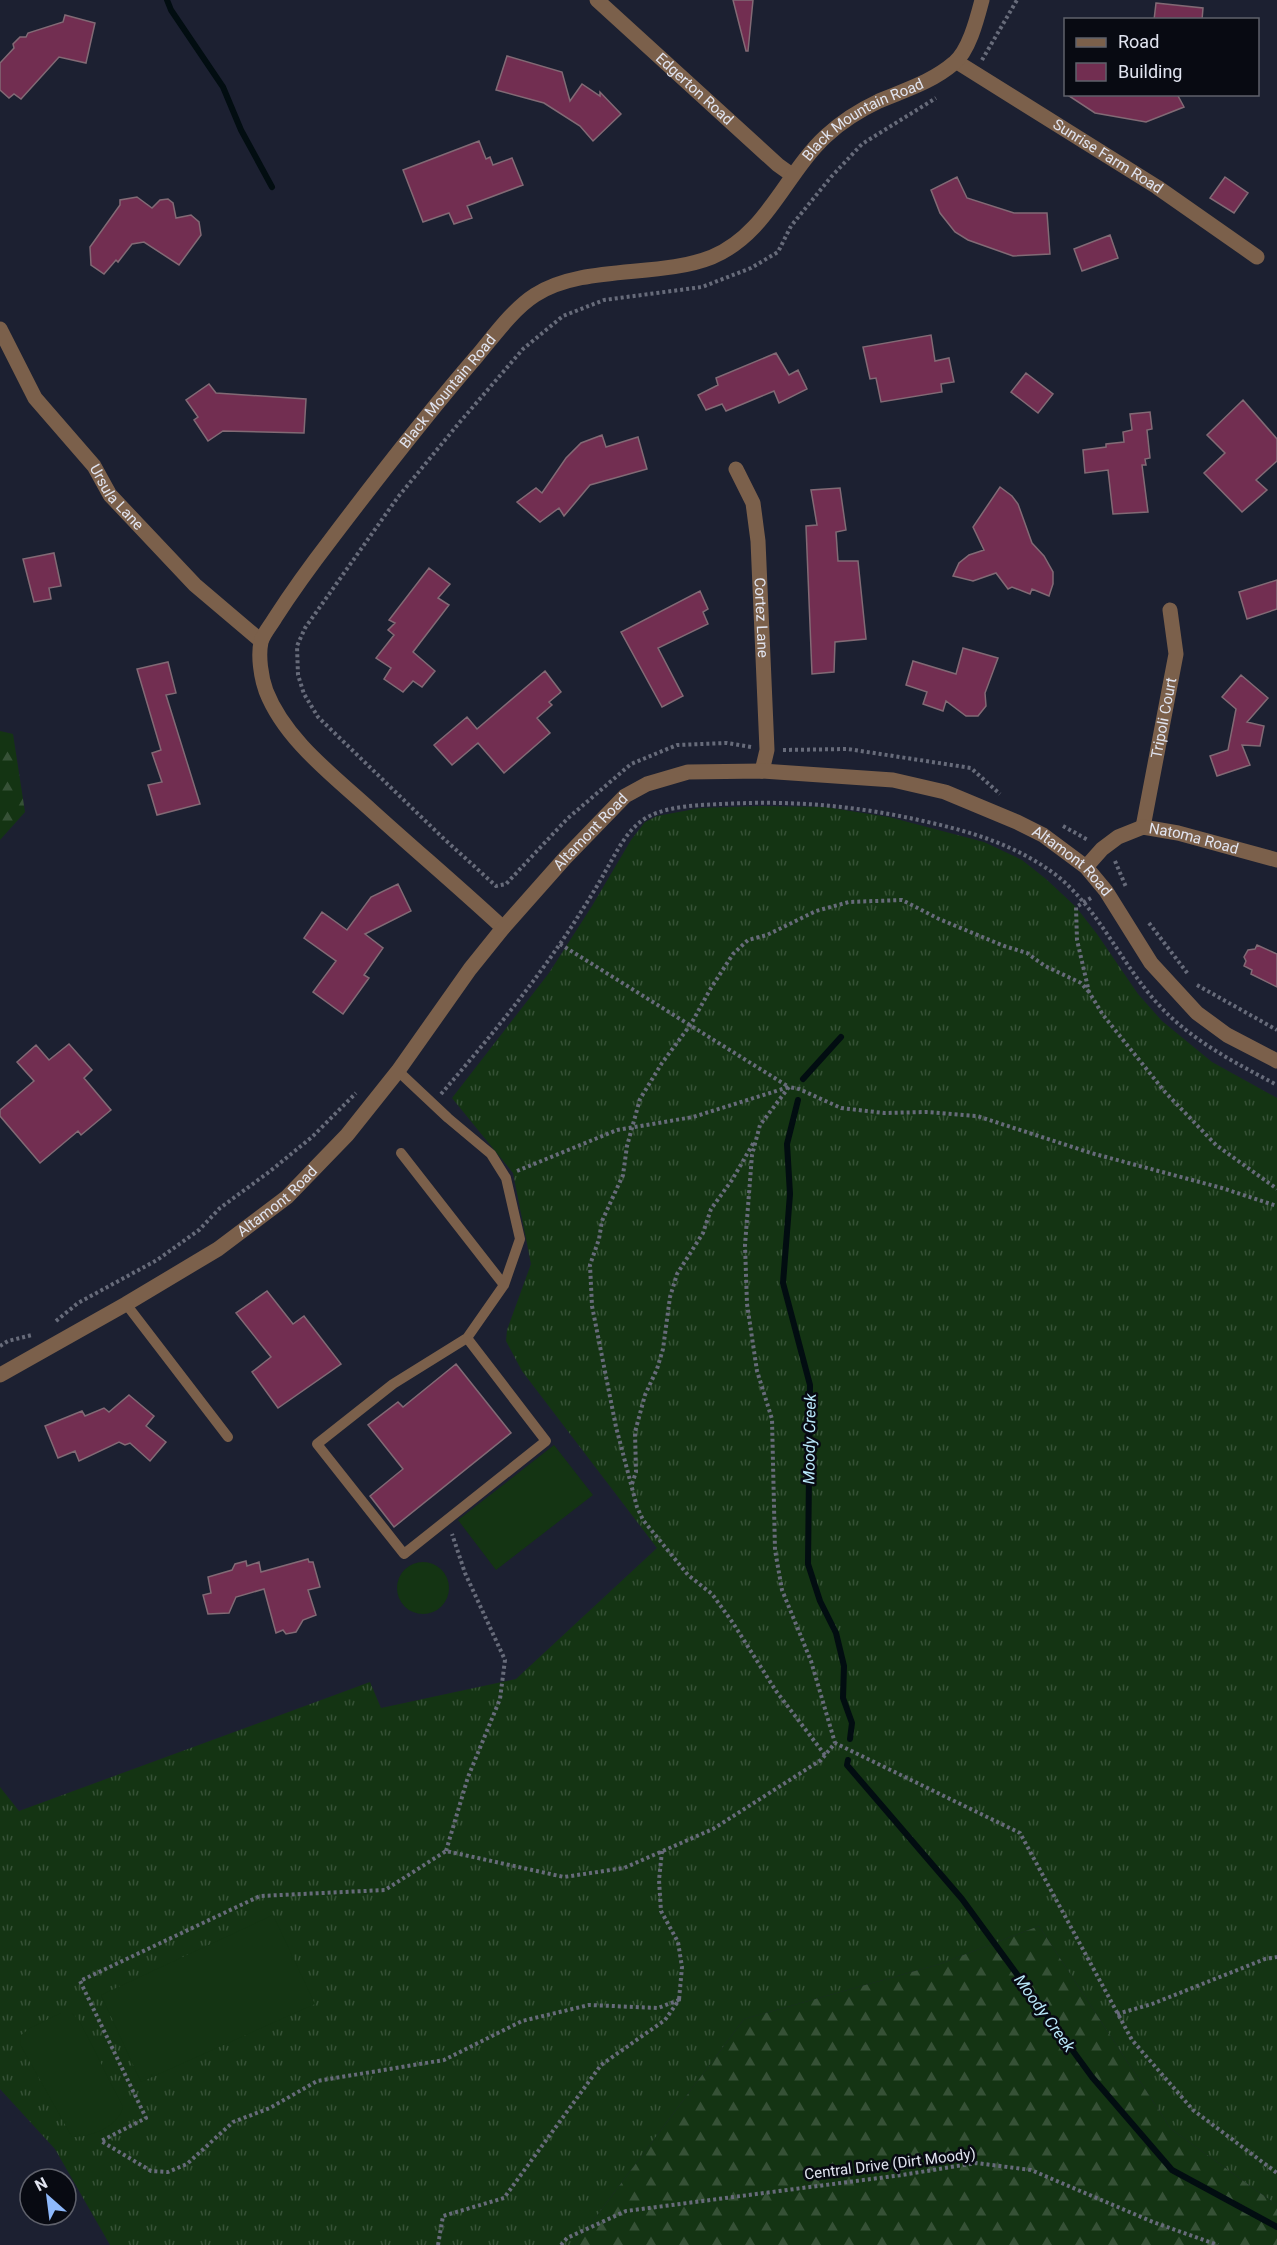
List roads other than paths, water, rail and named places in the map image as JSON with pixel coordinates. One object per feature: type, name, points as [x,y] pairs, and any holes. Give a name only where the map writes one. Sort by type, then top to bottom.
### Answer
[{"type":"street","name":"Edgerton Road","points":[[597,0],[777,165],[792,175]]},
{"type":"street","points":[[957,62],[974,29],[982,0]]},
{"type":"street","name":"Black Mountain Road","points":[[261,641],[291,592],[404,445],[510,318],[535,295],[565,282],[694,264],[717,255],[740,242],[756,226],[792,175],[824,138],[849,117],[878,102],[918,87],[957,62]]},
{"type":"street","name":"Sunrise Farm Road","points":[[957,62],[1157,187],[1257,257]]},
{"type":"street","name":"Ursula Lane","points":[[0,329],[35,398],[94,466],[110,495],[195,585],[261,641]]},
{"type":"street","name":"Cortez Lane","points":[[736,470],[753,502],[758,541],[767,750],[762,771]]},
{"type":"street","name":"Tripoli Court","points":[[1143,827],[1176,654],[1170,610]]},
{"type":"street","points":[[261,641],[261,669],[264,686],[273,707],[298,741],[352,793],[503,928]]},
{"type":"street","name":"Altamont Road","points":[[0,1375],[218,1249],[287,1197],[347,1135],[398,1071],[470,969],[565,858],[626,796],[647,784],[688,772],[762,771],[893,780],[945,792],[996,812],[1043,835],[1086,867],[1106,891],[1151,963],[1197,1013],[1227,1035],[1277,1061]]},
{"type":"street","name":"Natoma Road","points":[[1086,867],[1102,849],[1118,837],[1143,827],[1178,833],[1277,860]]},
{"type":"lane","points":[[398,1071],[491,1154],[506,1178],[520,1239],[504,1285],[467,1338],[393,1384],[317,1444],[404,1554],[546,1441],[467,1338]]},
{"type":"lane","points":[[401,1153],[504,1285]]},
{"type":"lane","points":[[126,1304],[228,1437]]},
{"type":"waterway","points":[[167,0],[171,10],[223,87],[241,130],[272,187]]},
{"type":"waterway","name":"Moody Creek","points":[[803,1079],[841,1037]]},
{"type":"waterway","name":"Moody Creek","points":[[798,1100],[787,1144],[790,1194],[783,1283],[810,1385],[808,1564],[820,1601],[836,1633],[844,1666],[843,1698],[852,1723],[850,1739]]},
{"type":"waterway","name":"Moody Creek","points":[[848,1760],[847,1765],[962,1899],[1092,2077],[1172,2170],[1277,2227]]}]
